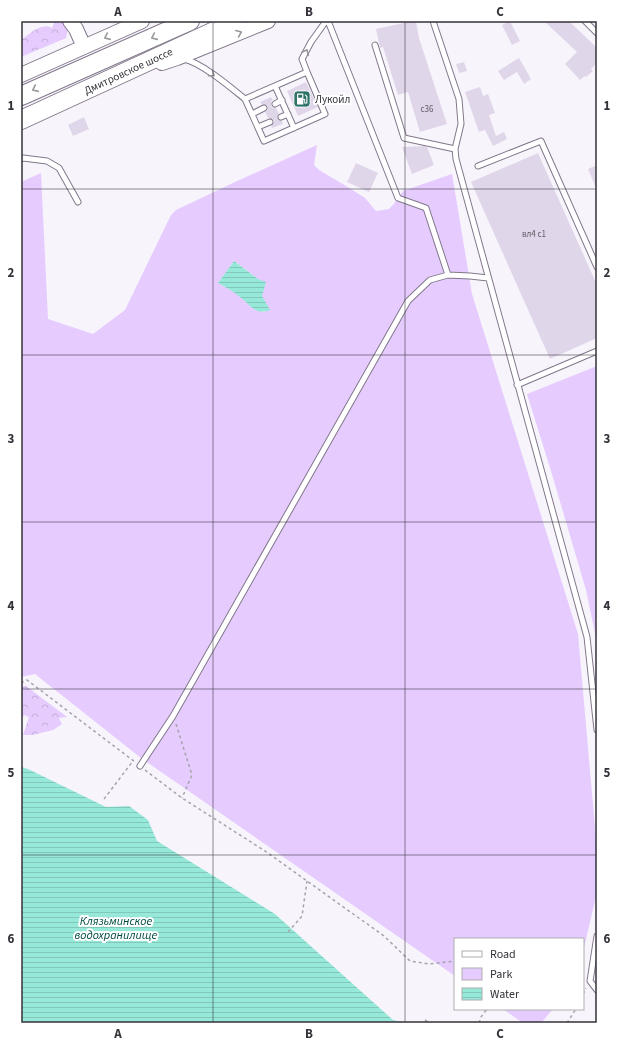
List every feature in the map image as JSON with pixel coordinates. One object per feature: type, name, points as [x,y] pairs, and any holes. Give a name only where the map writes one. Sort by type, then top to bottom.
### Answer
[{"type":"highway","name":"Дмитровское шоссе","points":[[21,96],[190,21]]},
{"type":"highway","name":"Дмитровское шоссе","points":[[21,120],[236,21]]},
{"type":"main road","points":[[70,21],[76,29],[84,47]]},
{"type":"main road","points":[[21,75],[142,21]]},
{"type":"main road","points":[[97,85],[177,58],[268,21]]},
{"type":"lane","points":[[177,58],[189,60],[210,72],[245,99],[264,141],[325,114],[302,59],[311,42],[327,21]]},
{"type":"lane","points":[[327,21],[398,198],[426,208],[448,275]]},
{"type":"lane","points":[[433,21],[459,100],[461,124],[455,149],[456,159],[587,637],[597,730]]},
{"type":"lane","points":[[585,21],[597,32]]},
{"type":"lane","points":[[375,45],[404,138],[455,149]]},
{"type":"lane","points":[[245,99],[307,72]]},
{"type":"lane","points":[[276,86],[294,128]]},
{"type":"lane","points":[[275,104],[282,100]]},
{"type":"lane","points":[[252,114],[264,108]]},
{"type":"lane","points":[[281,117],[288,114]]},
{"type":"lane","points":[[258,127],[270,122]]},
{"type":"lane","points":[[478,166],[541,141],[597,267]]},
{"type":"lane","points":[[21,159],[47,161],[59,168],[78,202]]},
{"type":"lane","points":[[140,766],[173,716],[408,301],[430,280],[448,275],[488,278]]},
{"type":"lane","points":[[517,385],[597,350]]},
{"type":"lane","points":[[597,936],[590,980],[597,990]]},
{"type":"path","points":[[21,682],[27,680],[182,798],[265,851],[384,936],[410,961],[429,964],[454,961]]},
{"type":"path","points":[[173,716],[192,775],[182,798]]},
{"type":"path","points":[[104,799],[133,761]]},
{"type":"path","points":[[288,932],[302,916],[307,881]]},
{"type":"path","points":[[479,1023],[486,1010]]},
{"type":"path","points":[[568,1023],[575,1010]]},
{"type":"path","points":[[425,1020],[430,1023]]},
{"type":"green space","points":[[55,21],[57,23],[63,22],[69,24],[66,38],[21,57],[21,40],[44,26],[52,28]]},
{"type":"green space","points":[[317,145],[314,165],[319,170],[365,198],[376,211],[389,209],[403,191],[452,174],[472,294],[578,634],[597,850],[597,892],[584,948],[584,938],[454,938],[454,975],[141,758],[35,674],[21,677],[21,182],[41,173],[48,319],[93,334],[125,310],[171,215],[176,210]],"holes":[[[234,261],[258,279],[265,312],[253,308],[238,295],[218,283]]]},
{"type":"green space","points":[[597,366],[597,643],[586,590],[527,394]]},
{"type":"green space","points":[[26,686],[67,717],[59,718],[62,724],[53,730],[33,735],[23,735],[29,717],[24,715],[21,720],[21,687]]},
{"type":"green space","points":[[504,1010],[552,1010],[541,1023],[523,1023]]},
{"type":"water","points":[[234,261],[258,279],[266,282],[262,296],[270,310],[261,312],[257,311],[235,293],[218,283]]},
{"type":"water","name":"Клязьминское водохранилище","points":[[21,767],[106,807],[129,806],[148,820],[157,841],[275,914],[393,1020],[406,1023],[21,1023]]},
{"type":"building","points":[[416,21],[419,38],[447,124],[420,132],[408,92],[398,95],[383,47],[380,48],[376,29]]},
{"type":"building","points":[[510,21],[520,41],[512,45],[502,25]]},
{"type":"building","points":[[544,21],[569,21],[597,48],[597,63],[591,69],[593,71],[580,80],[565,64],[577,52]]},
{"type":"building","points":[[519,58],[531,79],[524,84],[517,72],[504,80],[498,71]]},
{"type":"building","points":[[464,62],[467,71],[459,73],[456,64]]},
{"type":"building","name":"Лукойл","points":[[306,82],[318,107],[298,116],[287,91]]},
{"type":"building","points":[[480,87],[483,96],[488,94],[495,113],[489,115],[496,136],[504,132],[507,139],[493,146],[485,130],[479,132],[465,92]]},
{"type":"building","points":[[271,97],[273,100],[271,102],[271,106],[276,108],[279,114],[277,116],[278,119],[282,121],[283,124],[272,128],[271,126],[274,123],[274,120],[268,118],[265,112],[268,110],[268,107],[266,104],[262,105],[260,102]]},
{"type":"building","points":[[84,117],[89,129],[73,136],[68,125]]},
{"type":"building","points":[[402,147],[427,147],[434,165],[412,174]]},
{"type":"building","points":[[538,153],[597,285],[597,338],[550,359],[471,182]]},
{"type":"building","points":[[356,163],[378,173],[369,192],[347,182]]},
{"type":"building","points":[[597,165],[597,190],[588,169]]},
{"type":"place","name":"Лукойл","points":[[302,99]]}]
